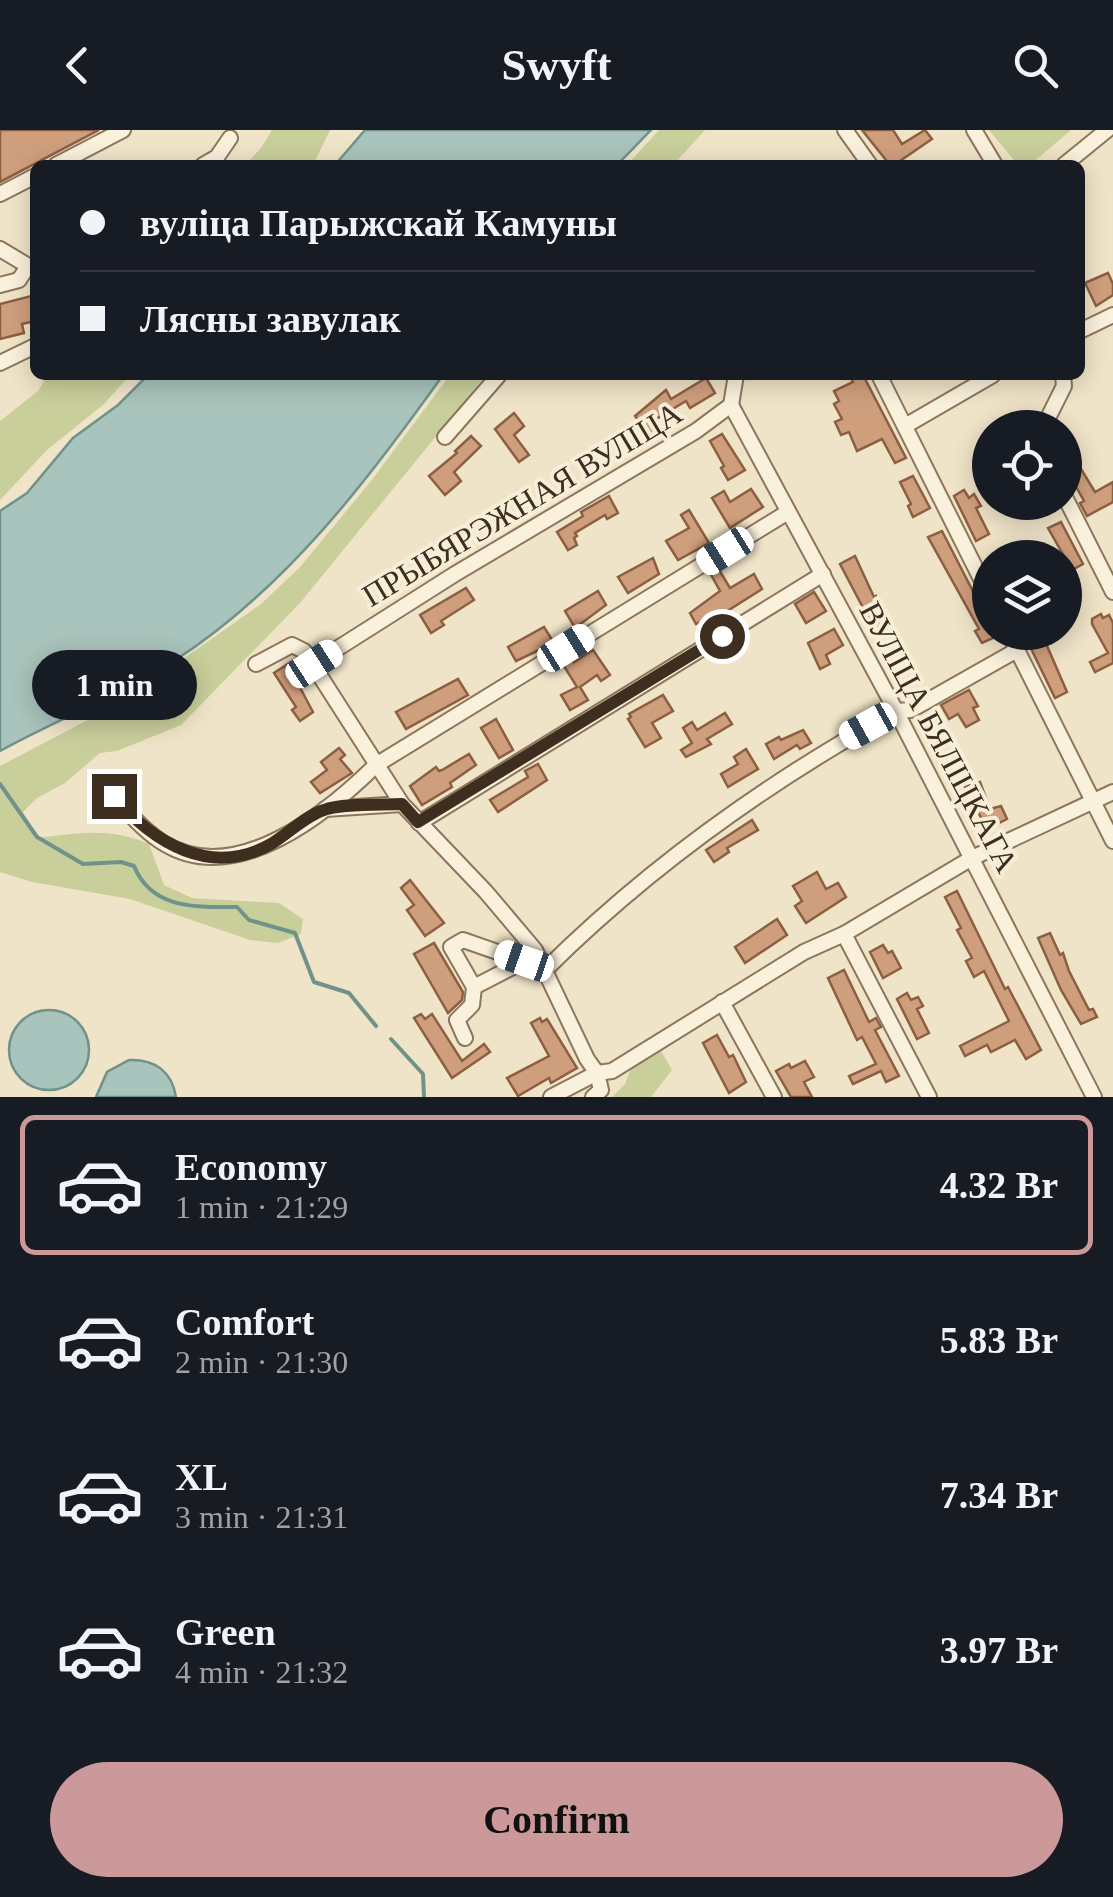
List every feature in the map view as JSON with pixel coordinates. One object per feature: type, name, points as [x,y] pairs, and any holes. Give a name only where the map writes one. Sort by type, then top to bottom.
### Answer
[{"type":"street","points":[[65,160],[122,130]]},
{"type":"street","points":[[844,130],[866,160]]},
{"type":"street","points":[[974,130],[992,160]]},
{"type":"street","points":[[1070,160],[1108,130]]},
{"type":"street","points":[[212,160],[230,138]]},
{"type":"street","points":[[0,194],[30,179]]},
{"type":"street","points":[[0,250],[30,267]]},
{"type":"street","points":[[0,285],[18,280],[30,270]]},
{"type":"street","points":[[1085,329],[1113,315]]},
{"type":"street","points":[[0,363],[30,348]]},
{"type":"street","points":[[446,437],[495,380]]},
{"type":"street","name":"ПРЫБЯРЭЖНАЯ ВУЛІЦА","points":[[314,664],[455,574],[696,430],[731,406],[735,380]]},
{"type":"street","points":[[882,380],[972,560]]},
{"type":"street","points":[[905,426],[983,380]]},
{"type":"street","points":[[1053,410],[1063,380]]},
{"type":"street","name":"ВУЛІЦА БЯЛІЦКАГА","points":[[731,406],[896,711],[1094,1097]]},
{"type":"street","points":[[114,796],[165,844],[193,855],[228,856],[266,847],[348,793],[376,766],[788,512]]},
{"type":"street","points":[[1076,520],[1113,592]]},
{"type":"street","points":[[418,822],[823,574]]},
{"type":"street","points":[[256,664],[292,645],[304,651],[402,804],[515,924],[546,969],[596,1073],[601,1090],[594,1097]]},
{"type":"street","points":[[546,969],[621,897],[754,796],[896,711],[911,710],[1017,650],[1113,841]]},
{"type":"street","points":[[551,1097],[596,1073],[612,1070],[804,952],[844,934],[972,858],[1113,792]]},
{"type":"street","points":[[324,809],[402,804]]},
{"type":"street","points":[[844,934],[929,1097]]},
{"type":"street","points":[[466,1038],[457,1020],[472,1006],[474,987],[451,946],[462,940],[546,969]]},
{"type":"street","points":[[474,987],[524,961]]},
{"type":"street","points":[[722,1002],[774,1097]]},
{"type":"green space","points":[[272,130],[330,130],[315,160],[250,160]]},
{"type":"green space","points":[[659,130],[705,130],[678,160],[632,160]]},
{"type":"green space","points":[[989,130],[1071,130],[1036,160],[1014,160]]},
{"type":"green space","points":[[45,380],[126,380],[104,404],[47,450],[0,500],[0,421],[38,391]]},
{"type":"green space","points":[[446,380],[482,380],[300,603],[181,725],[117,751],[100,753],[23,812],[37,838],[107,833],[149,844],[164,885],[192,898],[279,903],[303,919],[301,934],[278,943],[250,940],[130,899],[32,882],[0,872],[0,766],[122,702],[261,604],[300,567]]},
{"type":"green space","points":[[660,1049],[672,1070],[651,1097],[612,1097],[625,1084],[633,1063]]},
{"type":"water","points":[[365,130],[651,130],[622,160],[339,160]]},
{"type":"water","points":[[143,380],[439,380],[355,492],[254,599],[156,672],[0,751],[0,511],[27,493],[73,438],[118,405]]},
{"type":"water","points":[[49,1010],[64,1013],[77,1022],[86,1035],[86,1065],[77,1078],[64,1087],[49,1090],[34,1087],[21,1078],[12,1065],[9,1050],[12,1035],[21,1022],[34,1013]]},
{"type":"water","points":[[129,1060],[160,1068],[176,1097],[96,1097],[107,1072]]},
{"type":"building","points":[[0,130],[99,130],[42,160],[30,160],[30,166],[0,182]]},
{"type":"building","points":[[862,130],[893,130],[902,144],[925,130],[932,139],[901,160],[886,160]]},
{"type":"building","points":[[1108,273],[1113,295],[1096,306],[1085,283]]},
{"type":"building","points":[[30,296],[30,322],[22,324],[24,333],[0,339],[0,304]]},
{"type":"building","points":[[703,380],[707,380],[715,393],[690,408],[686,401],[653,421],[659,429],[651,436],[635,416],[666,390],[671,399]]},
{"type":"building","points":[[866,380],[906,458],[895,463],[882,439],[857,451],[849,432],[841,435],[835,422],[842,419],[834,404],[839,401],[834,391]]},
{"type":"building","points":[[514,413],[524,426],[514,435],[529,455],[519,462],[495,429]]},
{"type":"building","points":[[722,434],[745,470],[728,480],[710,441]]},
{"type":"building","points":[[471,436],[481,446],[454,472],[461,481],[445,495],[429,476]]},
{"type":"building","points":[[1082,471],[1095,492],[1113,482],[1113,502],[1087,516],[1082,507]]},
{"type":"building","points":[[913,476],[930,508],[913,517],[900,482]]},
{"type":"building","points":[[751,489],[763,507],[730,528],[712,498],[724,491],[730,502]]},
{"type":"building","points":[[964,490],[969,498],[972,496],[972,520],[982,520],[989,534],[976,540],[954,496]]},
{"type":"building","points":[[609,496],[618,513],[607,519],[605,515],[575,533],[577,545],[568,550],[557,532]]},
{"type":"building","points":[[689,510],[709,543],[678,560],[666,541],[689,528],[681,515]]},
{"type":"building","points":[[1061,522],[1070,540],[1055,540],[1048,528]]},
{"type":"building","points":[[942,531],[972,589],[972,616],[928,537]]},
{"type":"building","points":[[855,556],[894,630],[879,638],[840,564]]},
{"type":"building","points":[[653,558],[659,574],[628,593],[618,577]]},
{"type":"building","points":[[718,568],[730,588],[754,574],[762,589],[713,620],[710,616],[696,624],[690,613],[720,591],[710,573]]},
{"type":"building","points":[[466,588],[474,600],[441,621],[444,625],[431,633],[420,615]]},
{"type":"building","points":[[598,591],[606,605],[575,628],[565,611]]},
{"type":"building","points":[[814,592],[826,611],[806,623],[795,604]]},
{"type":"building","points":[[1101,614],[1103,618],[1109,615],[1113,623],[1113,663],[1095,672],[1090,662],[1108,653],[1092,624],[1092,619]]},
{"type":"building","points":[[544,627],[554,643],[516,661],[508,647]]},
{"type":"building","points":[[834,629],[843,645],[826,655],[830,664],[820,669],[808,643]]},
{"type":"building","points":[[593,650],[610,675],[601,681],[597,675],[580,687],[588,700],[570,710],[561,695],[577,687],[562,663],[571,658],[574,662]]},
{"type":"building","points":[[1032,650],[1049,650],[1067,692],[1055,698]]},
{"type":"building","points":[[296,659],[307,675],[297,682],[313,712],[300,721],[292,710],[296,707],[274,673]]},
{"type":"building","points":[[458,679],[468,695],[406,729],[396,712]]},
{"type":"building","points":[[969,690],[978,706],[973,708],[979,720],[966,727],[958,714],[949,719],[941,705]]},
{"type":"building","points":[[663,695],[673,711],[652,723],[661,738],[645,747],[628,719],[629,714]]},
{"type":"building","points":[[725,713],[732,724],[707,739],[711,744],[686,757],[681,750],[692,743],[683,728],[692,722],[697,730]]},
{"type":"building","points":[[496,719],[513,750],[499,758],[481,728]]},
{"type":"building","points":[[803,730],[811,743],[800,749],[797,745],[774,759],[766,744]]},
{"type":"building","points":[[339,748],[345,755],[340,759],[352,773],[320,793],[311,782],[327,770],[321,762]]},
{"type":"building","points":[[746,749],[758,769],[728,787],[721,774],[738,764],[734,757]]},
{"type":"building","points":[[469,754],[476,765],[450,783],[452,787],[422,805],[410,786],[436,767],[442,770]]},
{"type":"building","points":[[538,764],[547,780],[498,812],[490,800],[528,777],[525,771]]},
{"type":"building","points":[[980,782],[990,809],[1001,806],[1007,819],[987,829],[965,787]]},
{"type":"building","points":[[752,820],[758,830],[727,848],[729,852],[714,862],[706,850]]},
{"type":"building","points":[[817,872],[826,889],[838,883],[846,897],[806,923],[795,906],[802,901],[793,886]]},
{"type":"building","points":[[410,880],[444,923],[425,936],[407,910],[414,905],[401,888]]},
{"type":"building","points":[[957,891],[1005,989],[1008,987],[1041,1050],[1026,1059],[1015,1040],[991,1052],[987,1045],[965,1056],[960,1046],[1009,1021],[984,971],[974,977],[966,961],[972,958],[945,897]]},
{"type":"building","points":[[777,919],[787,935],[745,963],[735,947]]},
{"type":"building","points":[[1050,933],[1089,1010],[1093,1009],[1097,1017],[1081,1024],[1061,990],[1038,938]]},
{"type":"building","points":[[434,943],[463,992],[462,1000],[448,1013],[414,954]]},
{"type":"building","points":[[883,945],[888,953],[892,951],[901,968],[883,978],[870,952]]},
{"type":"building","points":[[844,970],[869,1022],[876,1018],[881,1027],[875,1030],[899,1076],[886,1082],[881,1071],[853,1084],[849,1076],[876,1064],[862,1037],[857,1040],[828,978]]},
{"type":"building","points":[[907,993],[911,1000],[918,997],[923,1006],[917,1009],[929,1033],[917,1039],[897,999]]},
{"type":"building","points":[[421,1014],[425,1019],[432,1014],[462,1061],[484,1044],[490,1052],[452,1078],[414,1018]]},
{"type":"building","points":[[540,1018],[542,1022],[547,1019],[577,1068],[518,1096],[507,1078],[549,1056],[531,1023]]},
{"type":"building","points":[[717,1035],[729,1057],[733,1055],[746,1082],[729,1093],[703,1043]]},
{"type":"building","points":[[805,1061],[814,1077],[804,1082],[812,1097],[791,1097],[776,1071]]},
{"type":"waterway","points":[[0,784],[37,837],[83,864],[121,862],[134,866],[152,891],[164,898],[192,906],[237,907],[249,920],[295,933],[314,982],[349,993],[376,1026]]},
{"type":"waterway","points":[[391,1039],[423,1074],[424,1097]]},
{"type":"route","points":[[114,796],[165,844],[193,855],[228,856],[266,847],[324,809],[402,804],[418,822],[722,636]]}]
